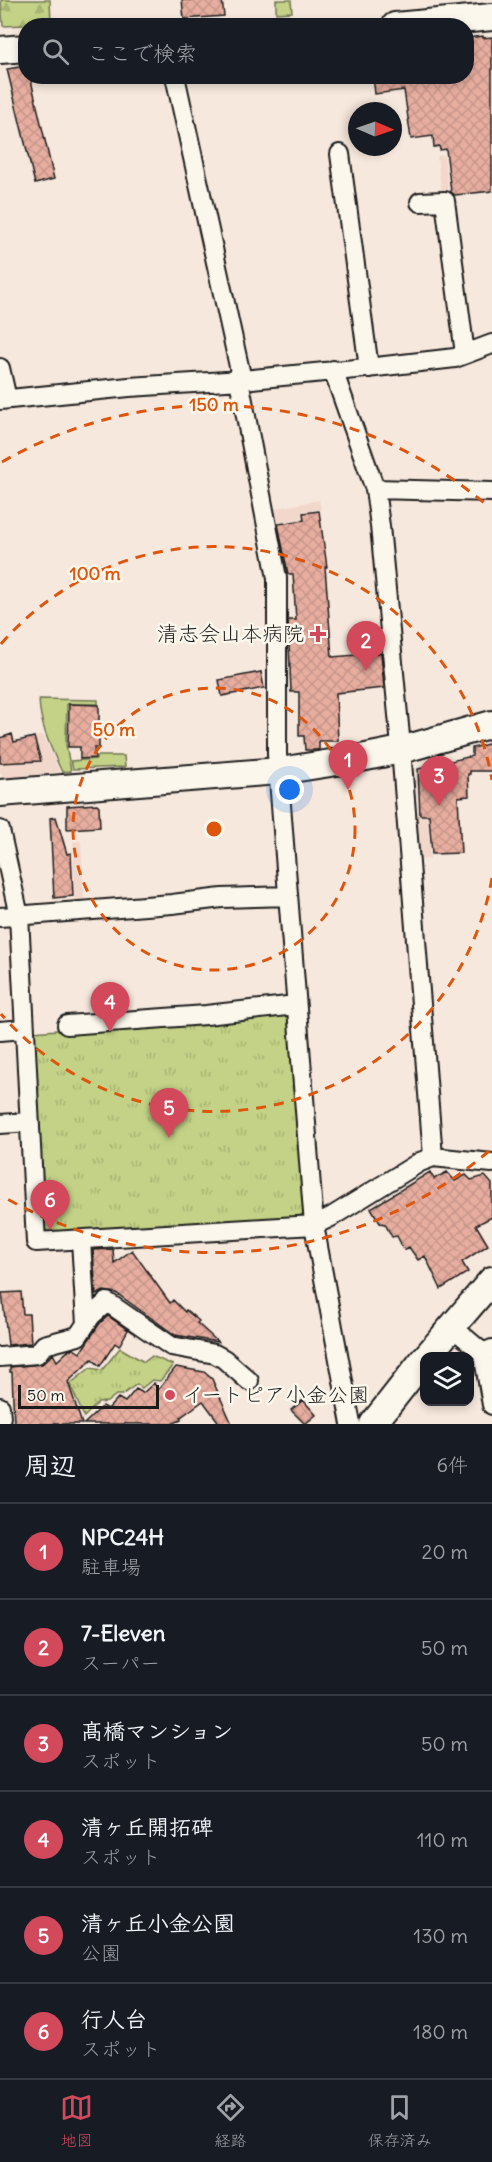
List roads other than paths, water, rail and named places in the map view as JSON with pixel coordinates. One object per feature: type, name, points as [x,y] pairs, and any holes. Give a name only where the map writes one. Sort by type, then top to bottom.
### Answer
[{"type":"street","points":[[474,19],[492,17]]},
{"type":"street","points":[[0,50],[18,49]]},
{"type":"street","points":[[177,84],[240,380],[277,578],[279,771],[314,1225],[351,1424]]},
{"type":"street","points":[[340,154],[369,368]]},
{"type":"street","points":[[420,202],[445,201],[465,354]]},
{"type":"street","points":[[0,368],[4,400],[129,387],[369,368],[456,358],[492,344]]},
{"type":"street","points":[[333,370],[375,489],[401,750],[433,1157]]},
{"type":"street","points":[[375,489],[492,492]]},
{"type":"street","points":[[0,793],[279,771],[401,750],[492,724]]},
{"type":"street","points":[[0,830],[19,916],[36,1242],[314,1225],[331,1217],[420,1162],[433,1157],[492,1163]]},
{"type":"street","points":[[0,917],[231,897],[288,896]]},
{"type":"street","points":[[67,1025],[207,1016],[297,1005]]},
{"type":"street","points":[[0,1031],[24,1029]]},
{"type":"street","points":[[0,1124],[29,1122]]},
{"type":"street","points":[[81,1240],[86,1324]]},
{"type":"street","points":[[431,1352],[492,1280]]},
{"type":"street","points":[[0,1357],[37,1354],[44,1345],[78,1336],[91,1316],[106,1302],[171,1346],[215,1354],[224,1359],[249,1382]]},
{"type":"street","points":[[451,1326],[488,1351],[492,1405]]},
{"type":"street","points":[[374,1424],[420,1366]]},
{"type":"street","points":[[0,1407],[1,1417]]},
{"type":"place","name":"清志会山本病院","points":[[318,634]]},
{"type":"place","name":"7-Eleven","points":[[366,671]]},
{"type":"place","name":"NPC24H","points":[[348,790]]},
{"type":"place","name":"髙橋マンション","points":[[439,806]]},
{"type":"place","name":"清ヶ丘開拓碑","points":[[110,1032]]},
{"type":"place","name":"清ヶ丘小金公園","points":[[169,1138]]},
{"type":"place","name":"行人台","points":[[50,1230]]},
{"type":"place","name":"イートピア小金公園","points":[[170,1395]]}]
